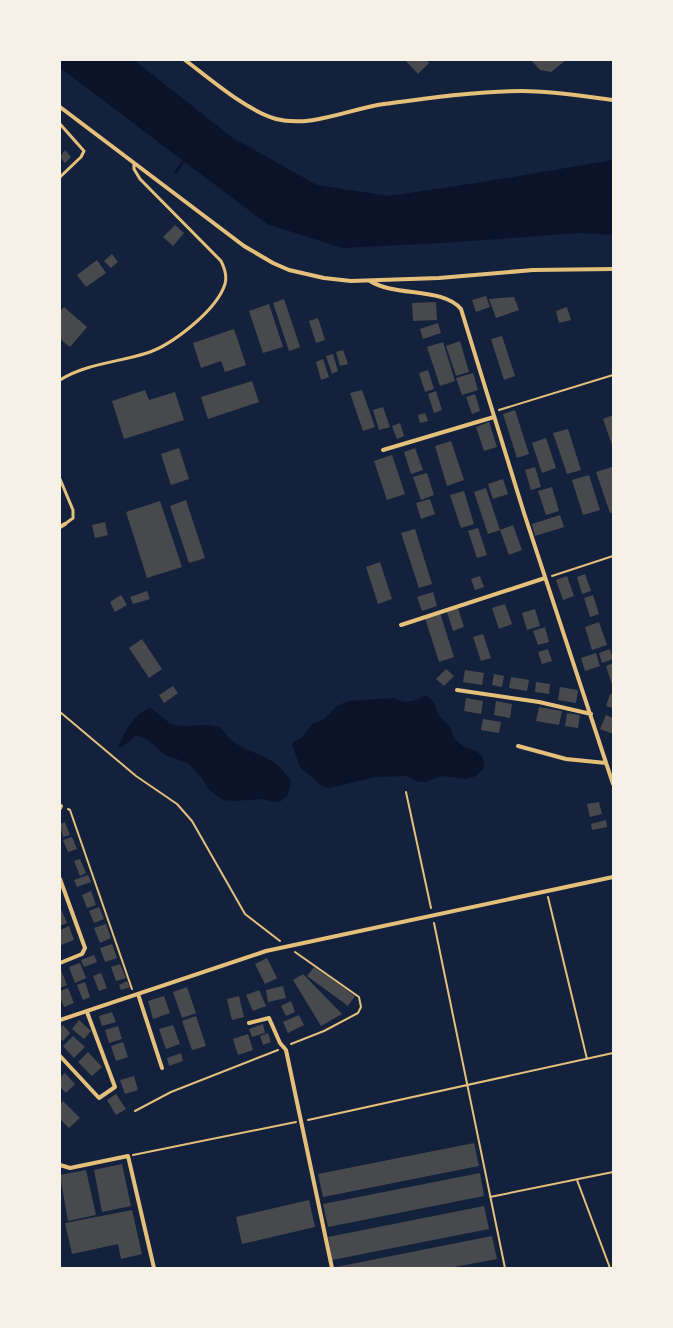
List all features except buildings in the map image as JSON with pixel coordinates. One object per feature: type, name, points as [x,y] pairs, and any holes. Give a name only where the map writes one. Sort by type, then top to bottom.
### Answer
[{"type":"street","points":[[185,60],[220,87],[258,112],[276,119],[289,120],[319,118],[382,104],[494,92],[524,91],[613,100]]},
{"type":"street","points":[[60,106],[134,164],[244,246],[272,263],[289,270],[324,278],[351,281],[370,281],[438,278],[533,270],[613,269]]},
{"type":"street","points":[[370,281],[383,287],[444,297],[457,305],[462,314],[545,578],[613,784]]},
{"type":"street","points":[[383,450],[494,417]]},
{"type":"street","points":[[60,527],[65,524]]},
{"type":"street","points":[[401,625],[545,578]]},
{"type":"street","points":[[457,690],[539,702],[591,714]]},
{"type":"street","points":[[518,746],[566,759],[606,763]]},
{"type":"street","points":[[60,1020],[88,1012],[136,994],[266,951],[432,914],[613,877]]},
{"type":"street","points":[[60,879],[85,948],[82,954],[60,963]]},
{"type":"street","points":[[136,994],[162,1068]]},
{"type":"street","points":[[60,1056],[99,1098],[115,1087],[88,1012]]},
{"type":"street","points":[[249,1023],[269,1018],[280,1043],[286,1050],[332,1268]]},
{"type":"street","points":[[60,1165],[70,1168],[128,1156],[154,1268]]},
{"type":"lane","points":[[60,124],[84,151],[81,157],[60,177]]},
{"type":"lane","points":[[60,380],[73,373],[146,354],[159,348],[185,331],[213,305],[225,284],[225,272],[221,260],[140,180],[134,169],[134,164]]},
{"type":"lane","points":[[60,479],[73,510],[73,518],[65,524]]},
{"type":"path","points":[[492,411],[613,375]]},
{"type":"path","points":[[545,578],[613,556]]},
{"type":"path","points":[[60,712],[136,776],[184,811],[192,821],[245,914],[359,997],[361,1002],[361,1007],[358,1013],[284,1048],[171,1092],[135,1111]]},
{"type":"path","points":[[406,792],[505,1268]]},
{"type":"path","points":[[61,807],[70,810],[136,994]]},
{"type":"path","points":[[546,890],[586,1059]]},
{"type":"path","points":[[468,1085],[613,1053]]},
{"type":"path","points":[[490,1197],[613,1172]]},
{"type":"path","points":[[577,1180],[610,1268]]},
{"type":"water","points":[[60,60],[134,60],[233,138],[317,185],[389,196],[613,160],[613,235],[581,233],[443,243],[342,248],[267,224],[60,68]]},
{"type":"water","points":[[426,695],[433,702],[439,715],[452,730],[456,740],[460,744],[482,756],[484,768],[476,776],[466,779],[441,776],[426,782],[419,782],[407,776],[376,777],[329,788],[322,786],[300,767],[292,744],[294,741],[302,738],[312,724],[323,720],[337,706],[348,701],[394,698],[404,702],[413,701]]},
{"type":"water","points":[[150,708],[168,722],[175,725],[207,725],[220,728],[231,740],[240,746],[277,764],[291,781],[288,795],[281,801],[275,802],[263,799],[233,801],[223,800],[209,790],[202,778],[188,763],[165,755],[148,740],[137,735],[122,747],[118,747],[123,736],[135,718]]},
{"type":"waterway","points":[[176,172],[185,159]]}]
